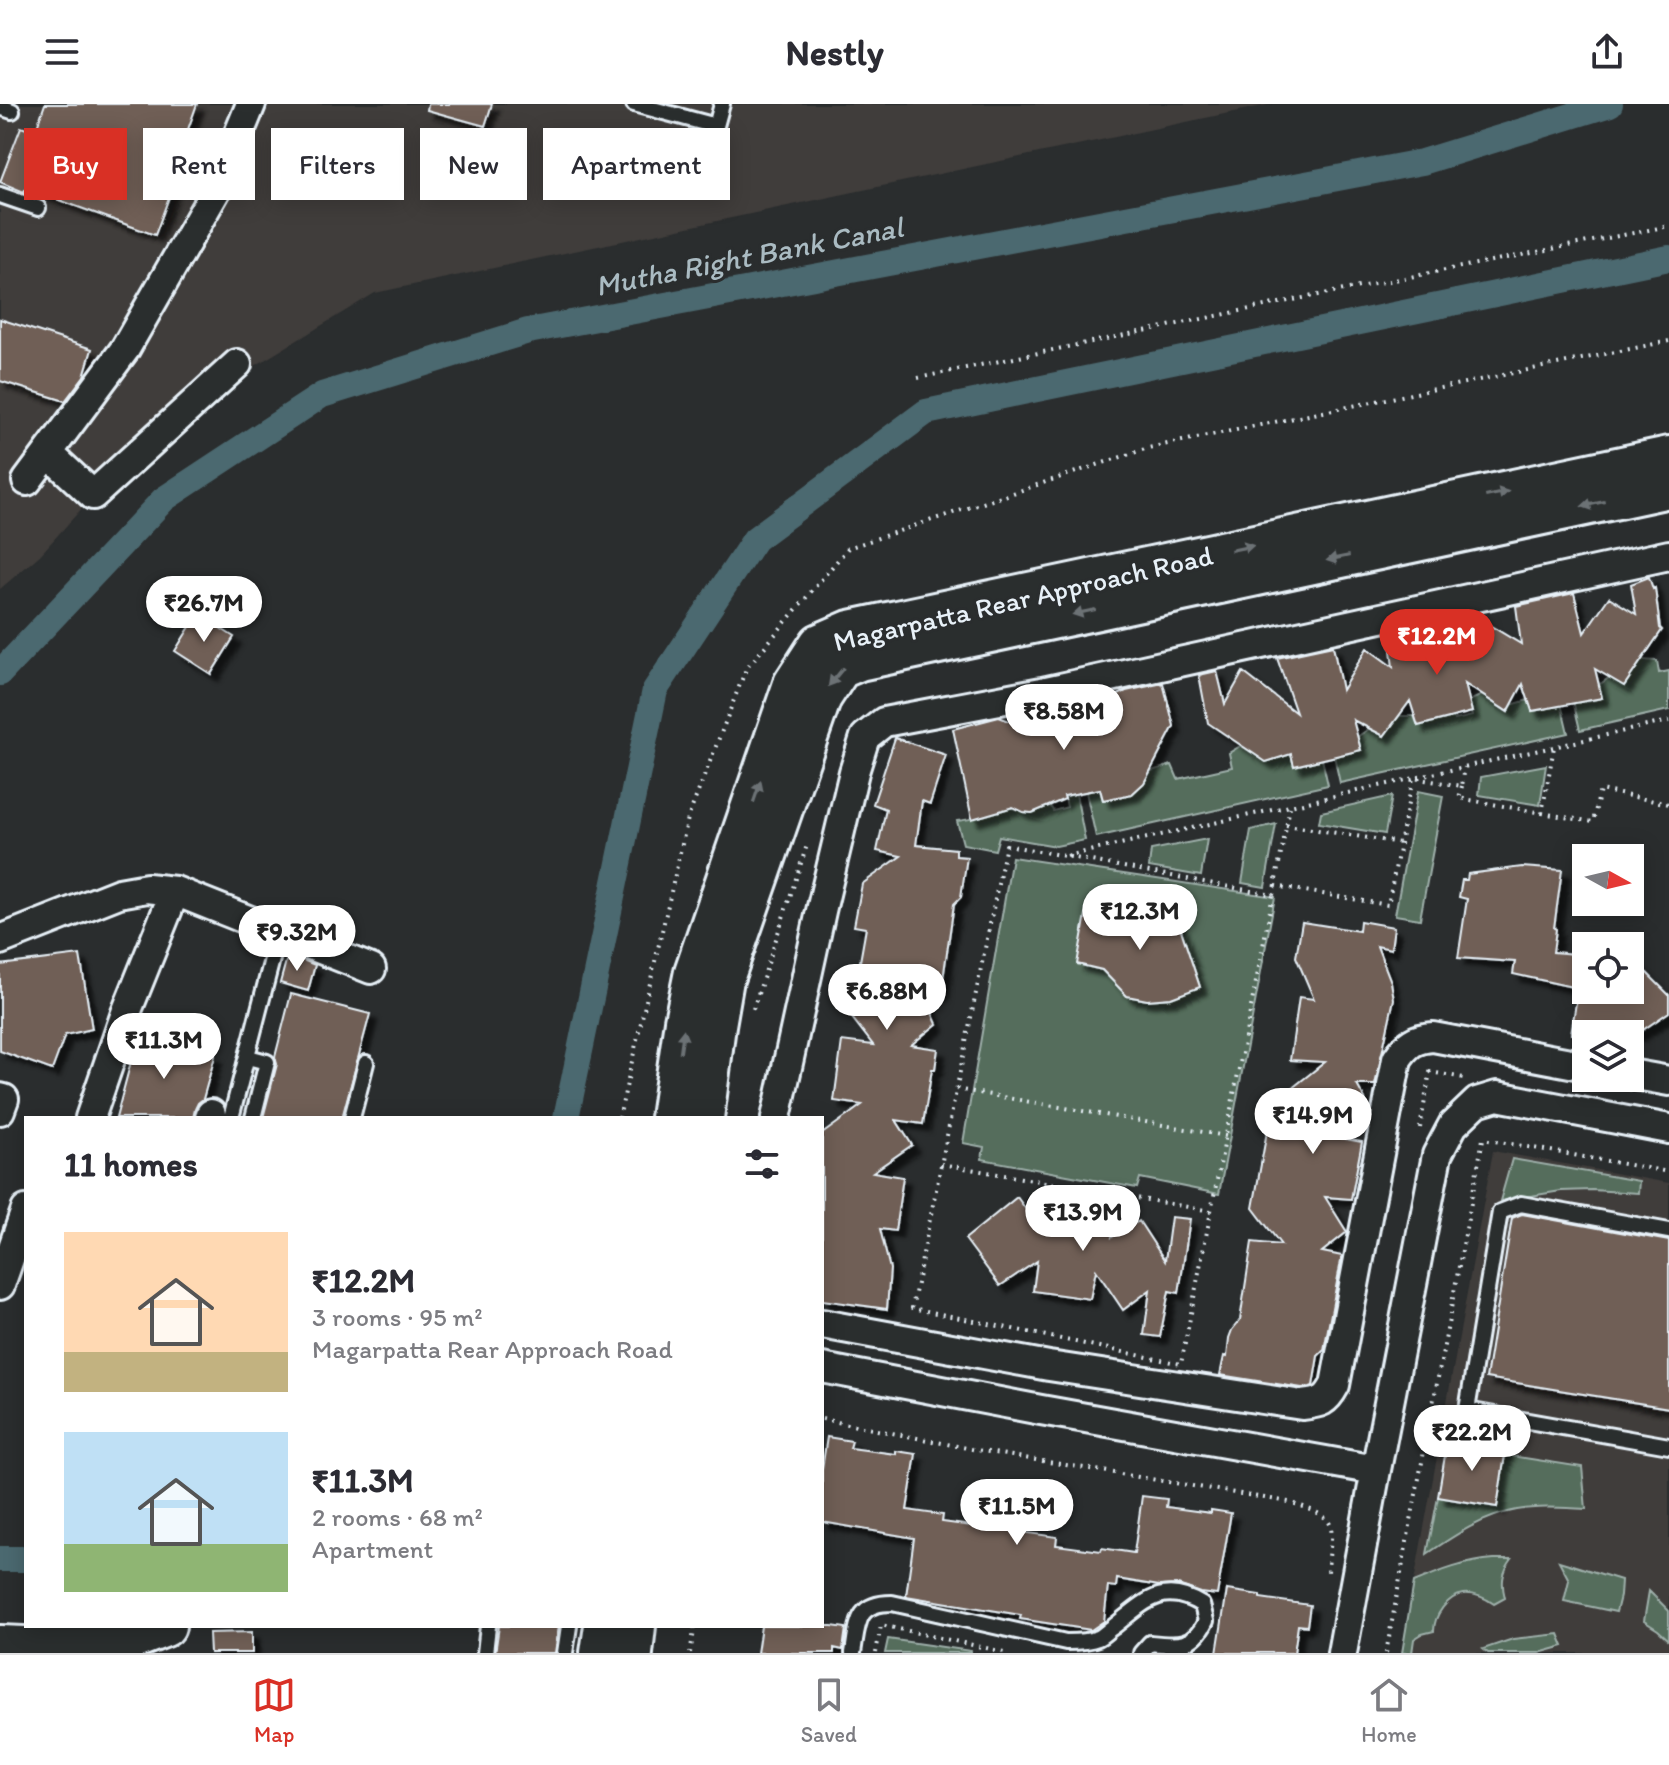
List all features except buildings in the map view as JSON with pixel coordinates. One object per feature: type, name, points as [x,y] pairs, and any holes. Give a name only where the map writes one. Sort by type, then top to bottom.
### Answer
[{"type":"street","points":[[27,481],[125,349],[216,190],[251,104]]},
{"type":"street","points":[[48,453],[93,495],[237,364]]},
{"type":"street","name":"Magarpatta Rear Approach Road","points":[[671,1116],[695,972],[794,684],[820,644],[850,631],[1669,457]]},
{"type":"street","name":"Magarpatta Rear Approach Road","points":[[703,1116],[723,979],[821,697],[840,668],[859,660],[1669,487]]},
{"type":"street","points":[[776,1116],[854,772],[865,737],[884,722],[1042,692],[1669,555]]},
{"type":"street","points":[[0,940],[119,893],[147,888],[175,891],[371,969]]},
{"type":"street","points":[[91,1116],[126,1013],[175,891]]},
{"type":"street","points":[[824,1324],[1049,1366],[1302,1405],[1318,1403],[1328,1397],[1335,1385],[1397,1059],[1405,1047],[1418,1038],[1433,1037],[1572,1063]]},
{"type":"street","points":[[1644,1077],[1669,1081]]},
{"type":"street","points":[[1342,1653],[1437,1155],[1453,1125],[1477,1102],[1497,1096],[1669,1129]]},
{"type":"street","points":[[0,1098],[4,1099],[0,1110]]},
{"type":"street","points":[[0,1285],[24,1216]]},
{"type":"street","points":[[1041,1410],[1049,1366]]},
{"type":"street","points":[[824,1368],[1376,1470]]},
{"type":"street","points":[[0,1646],[46,1648],[129,1640],[160,1628]]},
{"type":"street","points":[[601,1653],[605,1628]]},
{"type":"street","points":[[632,1653],[635,1628]]},
{"type":"lane","points":[[634,104],[716,126],[722,104]]},
{"type":"lane","points":[[0,195],[38,208]]},
{"type":"lane","points":[[218,1116],[248,1057],[279,932]]},
{"type":"lane","points":[[248,1057],[267,1062],[254,1116]]},
{"type":"lane","points":[[353,1116],[366,1063]]},
{"type":"lane","points":[[1669,1231],[1521,1204],[1500,1212],[1467,1410],[1669,1446]]},
{"type":"lane","points":[[853,1653],[859,1622],[866,1609],[875,1603],[892,1603],[1066,1642],[1099,1638],[1155,1596],[1170,1594],[1190,1598],[1202,1605],[1206,1621],[1199,1635],[1188,1642],[1172,1645],[1150,1643],[1141,1653]]},
{"type":"lane","points":[[485,1653],[488,1628]]},
{"type":"lane","points":[[565,1653],[569,1628]]},
{"type":"path","points":[[918,378],[1669,226]]},
{"type":"path","points":[[1065,857],[1669,721]]},
{"type":"path","points":[[1542,813],[1554,747]]},
{"type":"path","points":[[1465,767],[1459,798],[1593,822],[1600,790],[1669,804]]},
{"type":"path","points":[[1413,778],[1462,786]]},
{"type":"path","points":[[1275,886],[1388,905],[1413,778]]},
{"type":"path","points":[[1273,895],[1006,845],[912,1308],[1181,1364],[1275,886],[1290,806]]},
{"type":"path","points":[[1286,825],[1400,843]]},
{"type":"path","points":[[1419,1134],[1430,1072],[1475,1080]]},
{"type":"path","points":[[956,1089],[1226,1136]]},
{"type":"path","points":[[1386,1653],[1483,1139],[1669,1172]]},
{"type":"path","points":[[941,1164],[1211,1211]]},
{"type":"path","points":[[824,1419],[982,1451],[1289,1502],[1318,1512],[1330,1522],[1333,1537]]},
{"type":"path","points":[[876,1653],[881,1625],[1009,1653]]},
{"type":"path","points":[[690,1653],[695,1628]]},
{"type":"shaded area","points":[[0,104],[1272,104],[375,293],[156,426],[40,555],[0,589]]},
{"type":"shaded area","points":[[1493,1151],[1669,1183],[1669,1653],[1401,1653]]},
{"type":"green space","points":[[1642,660],[1657,661],[1659,673],[1669,671],[1669,710],[1580,730],[1571,692],[1584,689],[1587,702],[1602,698],[1599,685],[1610,677],[1624,686]]},
{"type":"green space","points":[[1482,695],[1507,712],[1511,705],[1528,700],[1533,711],[1549,708],[1559,695],[1568,733],[1340,783],[1329,733],[1345,753],[1360,750],[1357,737],[1369,729],[1384,736],[1399,716],[1414,716],[1418,726],[1452,708],[1455,720],[1472,716],[1469,701]]},
{"type":"green space","points":[[1317,737],[1328,785],[1096,837],[1086,792],[1099,788],[1103,800],[1120,797],[1125,791],[1141,786],[1151,771],[1172,765],[1178,779],[1232,767],[1229,753],[1242,745],[1266,762],[1291,754],[1294,766],[1312,762]]},
{"type":"green space","points":[[1546,765],[1540,805],[1479,795],[1481,777]]},
{"type":"green space","points":[[1418,791],[1443,796],[1420,919],[1395,915]]},
{"type":"green space","points":[[1076,794],[1085,840],[1056,846],[999,836],[995,850],[963,844],[957,821],[981,816],[1003,806],[1030,811],[1050,805],[1053,811],[1067,807],[1065,797]]},
{"type":"green space","points":[[1392,796],[1385,834],[1319,823],[1321,812]]},
{"type":"green space","points":[[1276,824],[1265,887],[1242,883],[1251,830]]},
{"type":"green space","points":[[1207,839],[1201,876],[1149,867],[1151,850]]},
{"type":"green space","points":[[1012,857],[1275,897],[1219,1194],[1140,1178],[1137,1188],[982,1159],[984,1147],[963,1143]]},
{"type":"green space","points":[[1512,1159],[1639,1181],[1638,1193],[1561,1191],[1500,1201]]},
{"type":"green space","points":[[1505,1455],[1582,1467],[1586,1509],[1534,1508],[1505,1513],[1470,1527],[1427,1554],[1438,1497],[1497,1506]]},
{"type":"green space","points":[[1494,1559],[1512,1559],[1503,1578],[1505,1598],[1494,1604],[1472,1594],[1452,1599],[1439,1613],[1434,1631],[1414,1639],[1412,1653],[1402,1653],[1414,1582],[1453,1567]]},
{"type":"green space","points":[[1559,1561],[1621,1580],[1616,1612],[1564,1601],[1569,1580]]},
{"type":"green space","points":[[1649,1591],[1669,1611],[1669,1640],[1644,1621]]},
{"type":"green space","points":[[1559,1634],[1564,1646],[1539,1653],[1488,1653],[1483,1649],[1513,1639]]},
{"type":"green space","points":[[888,1639],[971,1651],[971,1653],[885,1653]]},
{"type":"waterway","name":"Mutha Right Bank Canal","points":[[0,673],[164,499],[322,395],[528,331],[1422,162],[1610,104]]},
{"type":"waterway","points":[[566,1116],[655,690],[755,539],[926,412],[1669,258]]},
{"type":"waterway","points":[[0,1559],[24,1559]]}]
